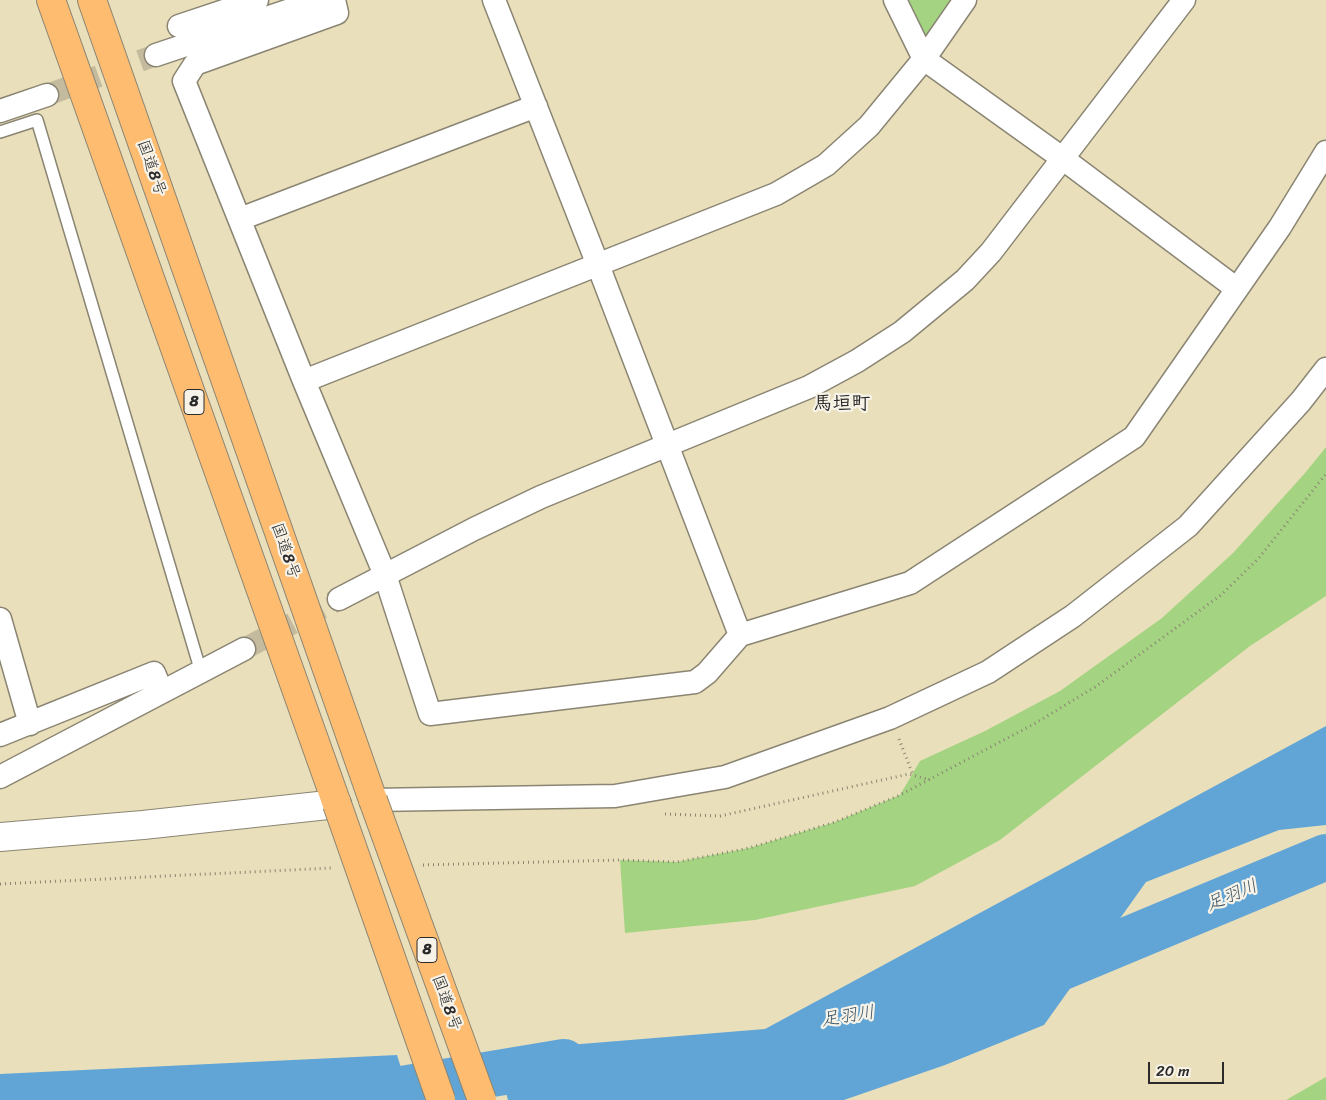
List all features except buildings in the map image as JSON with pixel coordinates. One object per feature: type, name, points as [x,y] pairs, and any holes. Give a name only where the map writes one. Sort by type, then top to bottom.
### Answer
[{"type":"highway","name":"8","points":[[51,0],[441,1100]]},
{"type":"highway","name":"国道8号","points":[[92,0],[372,800],[482,1100]]},
{"type":"street","points":[[179,26],[257,0]]},
{"type":"street","points":[[156,55],[320,0]]},
{"type":"street","points":[[334,0],[337,13],[195,64],[184,81],[384,575],[430,714],[695,682],[707,673],[740,635],[910,583],[1134,437],[1280,227],[1326,152]]},
{"type":"street","points":[[494,0],[668,444],[740,635]]},
{"type":"street","points":[[895,0],[924,59],[1062,158],[1237,289]]},
{"type":"street","points":[[304,381],[776,194],[826,164],[869,126],[924,59],[965,0]]},
{"type":"street","points":[[339,599],[474,528],[541,497],[809,386],[858,360],[902,332],[966,280],[991,252],[1184,0]]},
{"type":"street","points":[[0,111],[47,95]]},
{"type":"street","points":[[240,219],[536,106]]},
{"type":"street","points":[[372,800],[615,796],[725,777],[890,718],[995,667],[1073,616],[1188,526],[1301,401],[1326,369]]},
{"type":"street","points":[[0,618],[30,724]]},
{"type":"street","points":[[0,777],[244,649]]},
{"type":"street","points":[[0,735],[154,673],[162,692]]},
{"type":"street","points":[[0,837],[142,825],[337,804]]},
{"type":"lane","points":[[0,132],[37,120],[201,672]]},
{"type":"path","points":[[416,865],[620,860],[677,862],[749,848],[835,822],[900,795],[1034,724],[1095,687],[1221,595],[1258,559],[1326,474]]},
{"type":"path","points":[[890,718],[913,776]]},
{"type":"path","points":[[662,813],[720,816],[909,774],[930,780]]},
{"type":"path","points":[[0,884],[336,868]]},
{"type":"green space","points":[[904,0],[952,0],[923,41]]},
{"type":"green space","points":[[1326,447],[1326,596],[1250,646],[1000,840],[915,886],[755,920],[625,933],[620,860],[677,862],[749,848],[835,822],[900,795],[920,761],[985,731],[1060,691],[1162,618],[1233,553]]},
{"type":"green space","points":[[1326,1077],[1326,1100],[1286,1100]]},
{"type":"water","points":[[1326,726],[1326,825],[1279,830],[1146,882],[1044,1025],[945,1065],[844,1100],[508,1100],[495,1051],[765,1029]]},
{"type":"water","points":[[397,1055],[411,1100],[0,1100],[0,1074]]},
{"type":"waterway","name":"足羽川","points":[[1036,978],[1326,857]]},
{"type":"waterway","name":"足羽川","points":[[347,1100],[564,1062]]},
{"type":"tunnel","points":[[47,95],[156,55]]},
{"type":"tunnel","points":[[244,649],[339,599]]},
{"type":"district","name":"馬垣町","points":[[842,404]]}]
